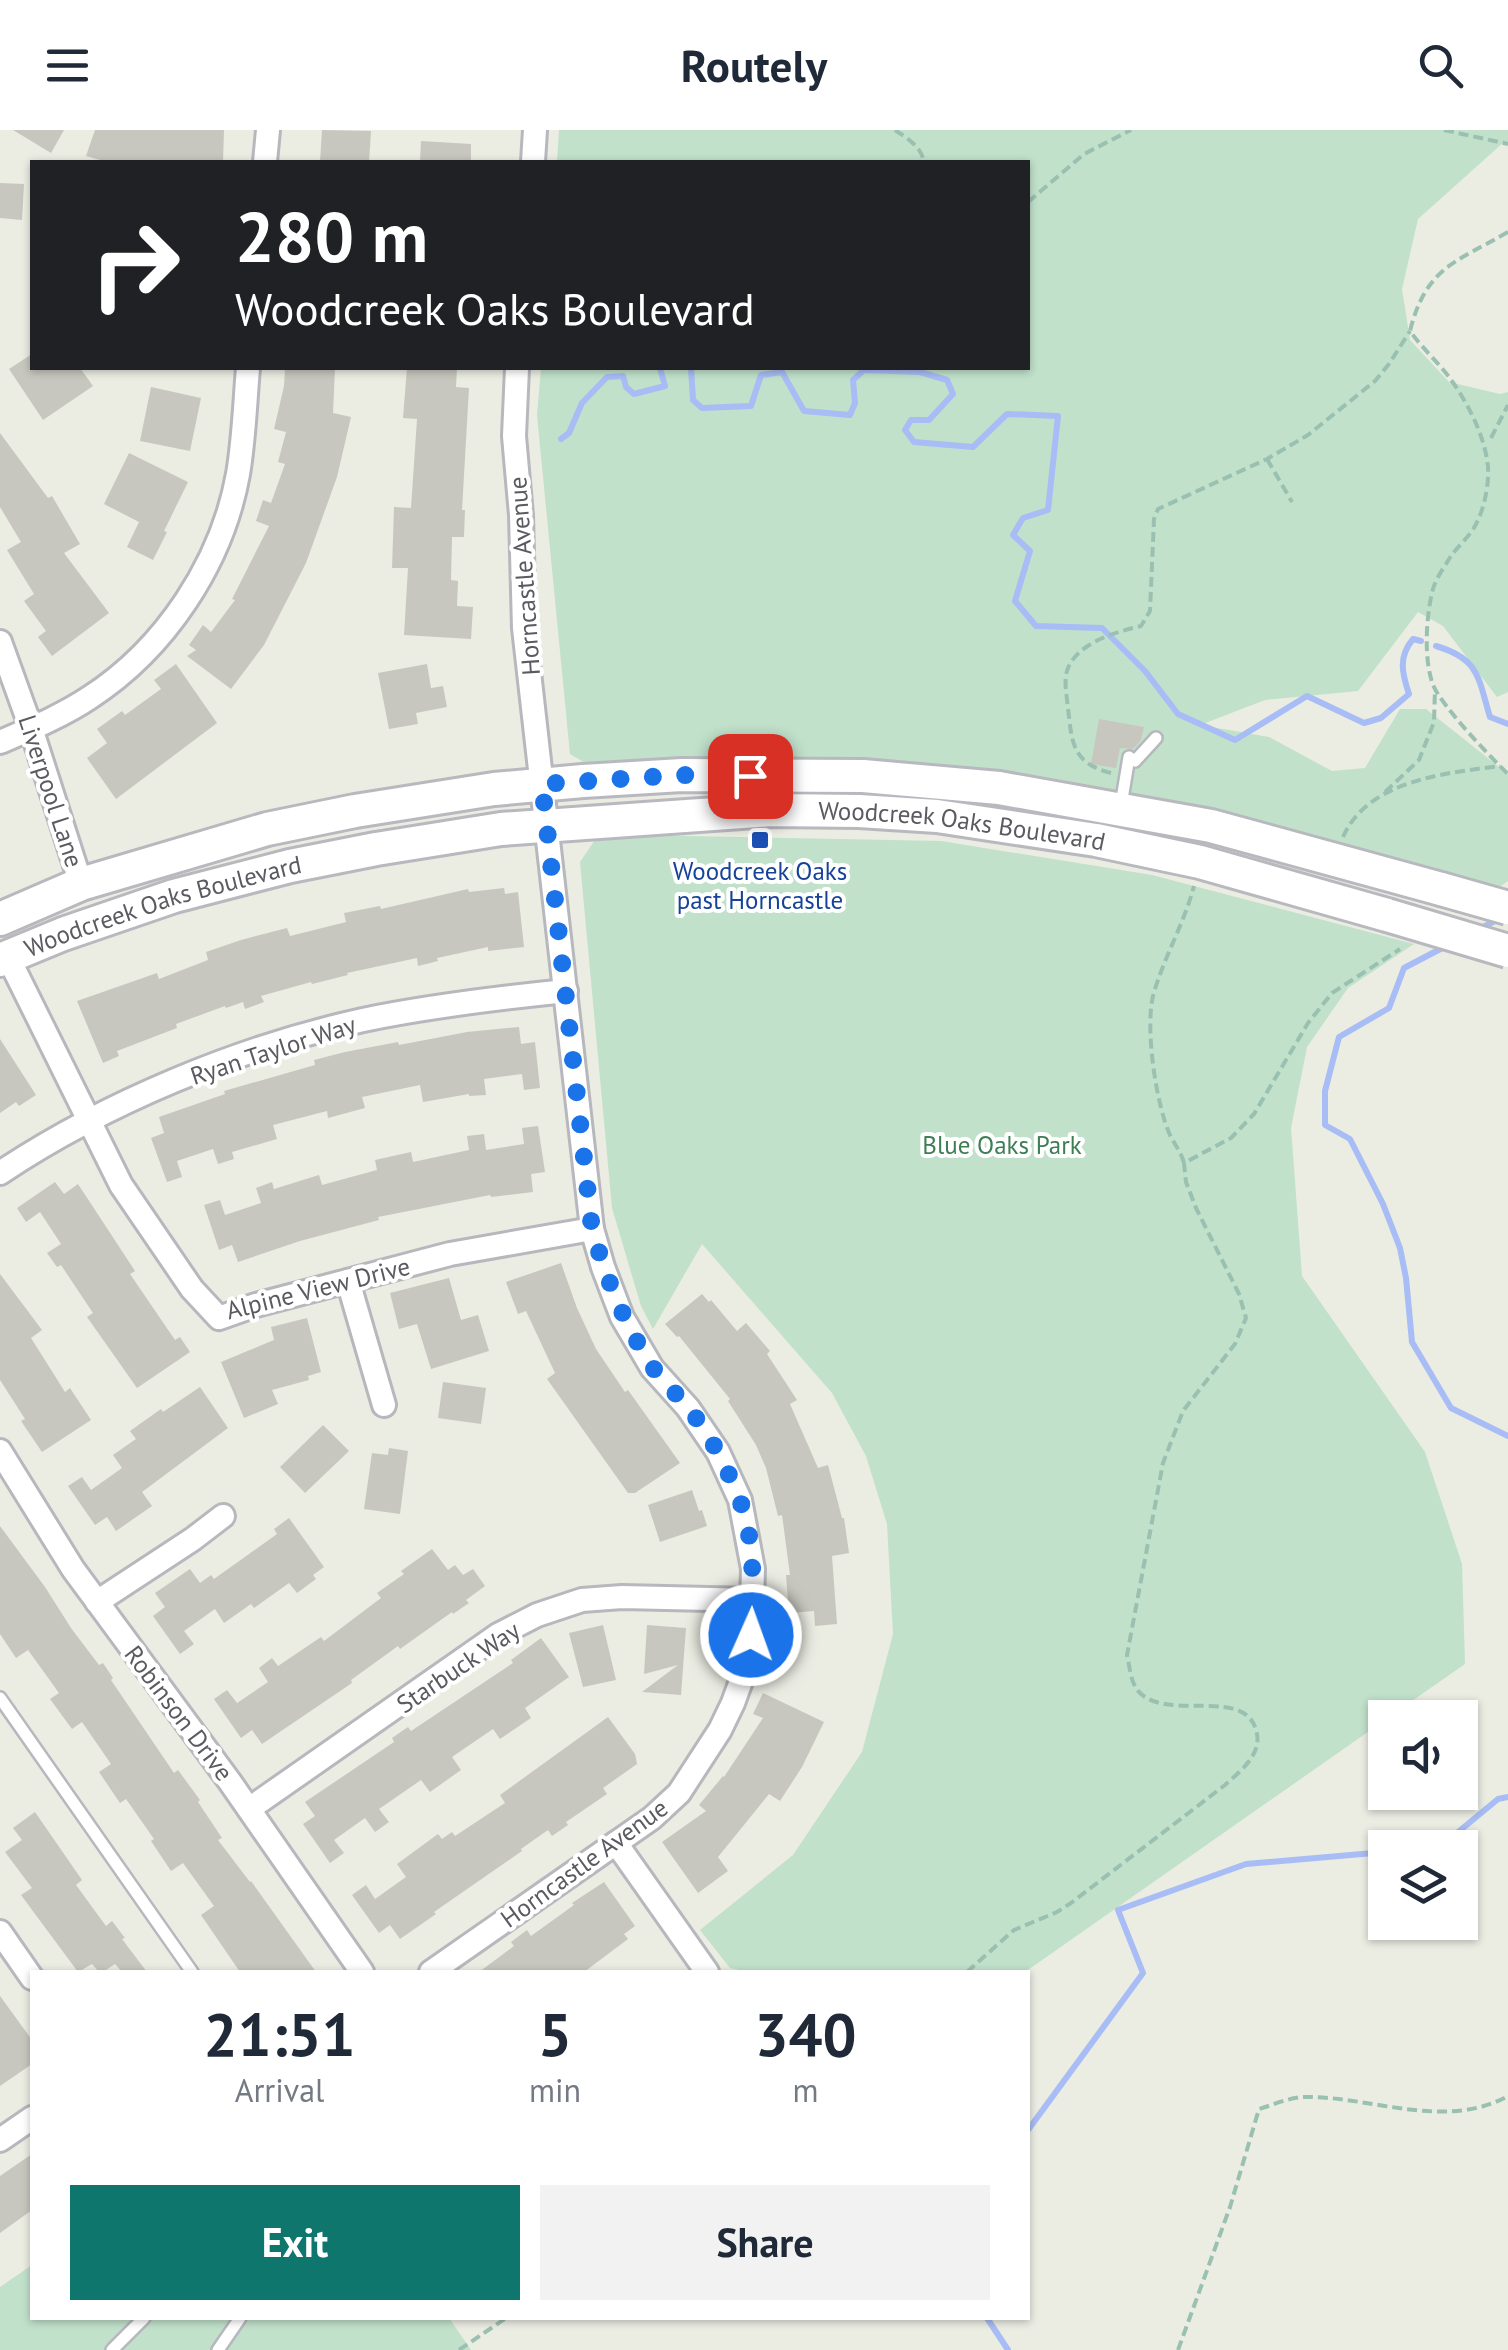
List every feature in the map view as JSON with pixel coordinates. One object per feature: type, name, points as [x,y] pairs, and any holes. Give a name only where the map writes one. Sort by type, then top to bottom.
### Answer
[{"type":"main road","name":"Woodcreek Oaks Boulevard","points":[[0,919],[81,884],[267,830],[494,789],[682,775],[864,776],[999,788],[1212,826],[1508,908]]},
{"type":"main road","name":"Woodcreek Oaks Boulevard","points":[[4,959],[174,896],[290,866],[500,829],[771,810],[937,816],[1041,830],[1200,862],[1508,951]]},
{"type":"street","points":[[265,160],[268,130]]},
{"type":"street","points":[[533,160],[535,130]]},
{"type":"street","points":[[0,742],[90,698],[130,666],[178,612],[205,570],[224,526],[238,478],[248,370]]},
{"type":"street","name":"Horncastle Avenue","points":[[434,1970],[652,1818],[679,1793],[733,1703],[745,1670],[751,1635],[753,1569],[740,1500],[718,1452],[688,1408],[652,1368],[622,1317],[592,1229],[524,628],[522,515],[514,436],[516,370]]},
{"type":"street","name":"Liverpool Lane","points":[[0,642],[81,884]]},
{"type":"street","name":"Alpine View Drive","points":[[4,959],[122,1184],[192,1290],[219,1318],[450,1254],[592,1229]]},
{"type":"street","name":"Ryan Taylor Way","points":[[0,1173],[88,1120],[265,1047],[362,1020],[566,991]]},
{"type":"street","points":[[348,1281],[384,1405]]},
{"type":"street","name":"Robinson Drive","points":[[0,1451],[97,1602],[249,1809],[361,1970]]},
{"type":"street","points":[[97,1602],[223,1516]]},
{"type":"street","name":"Starbuck Way","points":[[249,1809],[498,1636],[538,1615],[582,1600],[622,1597],[752,1600]]},
{"type":"street","points":[[616,1843],[706,1970]]},
{"type":"street","points":[[0,1932],[30,1975]]},
{"type":"street","points":[[0,2140],[30,2119]]},
{"type":"lane","points":[[1120,809],[1130,757],[1135,761],[1156,738]]},
{"type":"lane","points":[[0,1698],[191,1970]]},
{"type":"lane","points":[[112,2350],[142,2320]]},
{"type":"lane","points":[[218,2350],[239,2320]]},
{"type":"path","points":[[895,130],[915,145],[924,160]]},
{"type":"path","points":[[1030,200],[1084,154],[1132,130]]},
{"type":"path","points":[[1444,130],[1508,144]]},
{"type":"path","points":[[1126,775],[1088,765],[1072,746],[1066,688],[1068,668],[1089,644],[1141,626],[1150,611],[1154,518],[1158,509],[1268,459],[1308,435],[1375,381],[1389,364],[1410,330],[1425,288],[1440,271],[1508,232]]},
{"type":"path","points":[[1334,860],[1345,831],[1356,817],[1420,760],[1434,722],[1435,690],[1428,666],[1433,586],[1475,526],[1486,497],[1488,470],[1483,442],[1470,411],[1449,377],[1410,330]]},
{"type":"path","points":[[1491,438],[1508,405]]},
{"type":"path","points":[[1268,459],[1292,502]]},
{"type":"path","points":[[1435,690],[1508,774]]},
{"type":"path","points":[[1379,798],[1436,774],[1500,766]]},
{"type":"path","points":[[970,1970],[1014,1930],[1058,1912],[1225,1785],[1246,1766],[1258,1746],[1257,1730],[1238,1709],[1160,1704],[1140,1694],[1127,1654],[1163,1463],[1183,1411],[1236,1344],[1246,1318],[1239,1294],[1186,1182],[1181,1153],[1170,1134],[1152,1052],[1153,996],[1200,862]]},
{"type":"path","points":[[1184,1163],[1230,1138],[1254,1114],[1308,1023],[1332,993],[1412,941]]},
{"type":"path","points":[[1178,2350],[1230,2207],[1259,2109],[1302,2096],[1446,2113],[1496,2103],[1508,2096]]},
{"type":"path","points":[[459,2350],[503,2320]]},
{"type":"green space","points":[[559,130],[1508,130],[1508,142],[1418,219],[1402,289],[1410,340],[1449,382],[1500,394],[1508,392],[1508,692],[1497,697],[1443,626],[1418,612],[1358,691],[1265,700],[1200,725],[1269,737],[1332,771],[1365,768],[1400,709],[1426,709],[1508,774],[1508,881],[1495,890],[974,770],[763,757],[587,764],[570,754],[537,415],[541,370],[1030,370],[1030,160],[557,160]]},
{"type":"green space","name":"Blue Oaks Park","points":[[637,835],[941,841],[1152,875],[1414,944],[1348,988],[1307,1047],[1291,1128],[1302,1276],[1425,1452],[1462,1564],[1465,1664],[1413,1700],[1368,1700],[1368,1732],[1028,1970],[740,1970],[730,1968],[700,1930],[793,1855],[862,1752],[893,1634],[887,1524],[866,1456],[832,1393],[702,1244],[653,1329],[641,1306],[612,1208],[580,862],[595,840]]},
{"type":"green space","points":[[30,2266],[30,2320],[450,2320],[471,2350],[0,2350],[0,2287]]},
{"type":"building","points":[[13,130],[64,130],[51,153]]},
{"type":"building","points":[[95,130],[224,130],[223,160],[100,160],[86,156]]},
{"type":"building","points":[[322,130],[371,131],[369,160],[320,160]]},
{"type":"building","points":[[421,141],[471,144],[471,160],[420,160]]},
{"type":"building","points":[[0,183],[24,184],[22,220],[0,218]]},
{"type":"building","points":[[30,355],[30,370],[81,370],[93,386],[43,420],[9,369]]},
{"type":"building","points":[[285,370],[335,370],[333,413],[351,417],[337,477],[306,563],[264,645],[231,689],[187,656],[196,650],[189,645],[203,625],[211,632],[235,600],[232,599],[269,526],[256,521],[263,500],[271,503],[285,464],[278,462],[286,432],[274,429]]},
{"type":"building","points":[[407,370],[457,370],[456,387],[469,388],[464,537],[452,537],[451,580],[458,581],[457,606],[473,607],[471,639],[404,635],[408,568],[392,568],[394,507],[411,508],[417,419],[403,418]]},
{"type":"building","points":[[151,387],[201,398],[190,451],[140,441]]},
{"type":"building","points":[[0,433],[48,498],[52,496],[80,544],[64,553],[109,613],[52,656],[38,637],[46,631],[24,601],[34,594],[7,550],[21,542],[0,507]]},
{"type":"building","points":[[129,453],[188,482],[153,560],[127,547],[139,522],[104,504]]},
{"type":"building","points":[[176,664],[217,723],[116,799],[87,758],[107,743],[97,729],[161,689],[154,680]]},
{"type":"building","points":[[427,664],[431,688],[443,686],[447,707],[416,713],[418,724],[389,729],[378,673]]},
{"type":"building","points":[[1099,719],[1144,727],[1141,740],[1133,749],[1120,748],[1116,768],[1091,764]]},
{"type":"building","points":[[504,888],[505,894],[518,892],[524,947],[488,951],[488,947],[418,966],[417,958],[311,982],[261,996],[264,1002],[245,1009],[243,1002],[176,1024],[177,1028],[117,1051],[119,1056],[103,1063],[77,1001],[157,973],[159,979],[208,960],[206,952],[241,940],[287,928],[290,936],[346,922],[344,913],[380,906],[381,909],[468,889],[469,892]]},
{"type":"building","points":[[519,1027],[521,1044],[535,1042],[540,1088],[524,1090],[522,1074],[484,1079],[486,1095],[423,1102],[420,1085],[362,1097],[365,1108],[328,1118],[327,1111],[273,1125],[277,1139],[232,1152],[234,1159],[218,1164],[213,1149],[177,1161],[182,1177],[167,1182],[151,1138],[164,1133],[159,1117],[225,1094],[224,1091],[315,1065],[314,1060],[345,1052]]},
{"type":"building","points":[[0,1039],[36,1095],[0,1113]]},
{"type":"building","points":[[538,1126],[545,1172],[531,1174],[533,1192],[490,1195],[378,1217],[379,1220],[238,1262],[232,1245],[219,1250],[204,1205],[220,1200],[225,1215],[261,1203],[256,1188],[272,1182],[274,1189],[319,1175],[322,1185],[377,1170],[375,1160],[411,1152],[413,1162],[469,1150],[467,1136],[484,1134],[486,1150],[524,1144],[522,1128]]},
{"type":"building","points":[[55,1182],[64,1194],[78,1184],[135,1271],[130,1274],[175,1340],[180,1337],[190,1352],[137,1388],[87,1317],[93,1313],[61,1265],[57,1267],[47,1253],[61,1244],[40,1212],[26,1222],[17,1208]]},
{"type":"building","points":[[561,1263],[596,1349],[680,1463],[635,1493],[628,1493],[547,1379],[555,1373],[526,1311],[518,1314],[506,1282]]},
{"type":"building","points":[[0,1274],[42,1330],[31,1338],[65,1392],[70,1388],[91,1420],[42,1452],[0,1380]]},
{"type":"building","points":[[449,1278],[461,1320],[478,1315],[489,1351],[431,1369],[417,1324],[399,1329],[390,1293]]},
{"type":"building","points":[[702,1294],[737,1331],[746,1323],[770,1351],[767,1354],[797,1400],[790,1404],[818,1468],[828,1465],[844,1518],[849,1553],[832,1556],[837,1624],[815,1626],[814,1611],[789,1613],[786,1575],[790,1575],[782,1515],[778,1516],[766,1468],[730,1399],[665,1324]]},
{"type":"building","points":[[307,1318],[321,1372],[308,1376],[309,1380],[272,1390],[278,1404],[244,1418],[221,1362],[274,1340],[271,1327]]},
{"type":"building","points":[[443,1382],[486,1388],[481,1424],[438,1418]]},
{"type":"building","points":[[200,1387],[228,1428],[142,1492],[152,1506],[116,1531],[107,1517],[95,1525],[68,1486],[82,1477],[91,1490],[122,1468],[113,1455],[136,1439],[130,1431]]},
{"type":"building","points":[[323,1425],[349,1451],[305,1493],[280,1467]]},
{"type":"building","points":[[389,1448],[408,1451],[400,1514],[364,1509],[372,1453],[388,1455]]},
{"type":"building","points":[[692,1490],[707,1526],[660,1542],[648,1505]]},
{"type":"building","points":[[289,1518],[324,1567],[313,1575],[316,1579],[297,1593],[289,1583],[224,1623],[215,1609],[184,1631],[194,1644],[180,1654],[153,1616],[165,1607],[155,1593],[190,1569],[200,1583],[211,1575],[214,1579],[277,1534],[274,1529]]},
{"type":"building","points":[[0,1526],[71,1628],[99,1665],[103,1663],[174,1773],[178,1770],[200,1800],[222,1838],[218,1840],[315,1970],[239,1970],[201,1915],[214,1906],[183,1863],[171,1871],[126,1799],[120,1803],[99,1772],[111,1764],[82,1722],[72,1729],[50,1699],[59,1693],[28,1650],[16,1658],[0,1634]]},
{"type":"building","points":[[432,1549],[448,1570],[455,1565],[463,1575],[473,1569],[485,1586],[466,1600],[469,1603],[400,1649],[398,1646],[352,1683],[262,1744],[252,1730],[241,1738],[214,1699],[227,1690],[237,1703],[268,1682],[259,1668],[272,1658],[278,1666],[321,1637],[324,1641],[381,1598],[377,1593]]},
{"type":"building","points":[[603,1625],[616,1680],[583,1687],[569,1633]]},
{"type":"building","points":[[647,1625],[686,1628],[681,1695],[642,1692],[678,1665],[644,1674]]},
{"type":"building","points":[[541,1638],[569,1677],[525,1708],[531,1718],[500,1739],[493,1729],[452,1757],[461,1770],[430,1792],[421,1780],[379,1809],[389,1822],[375,1832],[365,1818],[334,1840],[344,1853],[330,1863],[303,1824],[315,1816],[305,1802],[394,1742],[392,1738],[408,1727],[411,1731],[513,1663],[511,1660]]},
{"type":"building","points":[[763,1693],[824,1722],[780,1801],[769,1794],[718,1857],[728,1871],[698,1893],[662,1842],[706,1811],[699,1805],[724,1777],[763,1718],[753,1714]]},
{"type":"building","points":[[608,1717],[635,1754],[637,1764],[603,1788],[607,1794],[552,1836],[548,1830],[400,1939],[390,1925],[379,1933],[352,1895],[366,1885],[375,1899],[406,1877],[397,1864],[438,1834],[442,1839],[452,1832],[455,1836],[505,1803],[500,1795]]},
{"type":"building","points":[[35,1812],[82,1880],[76,1885],[106,1926],[112,1921],[145,1970],[120,1970],[115,1964],[97,1970],[92,1964],[77,1970],[21,1895],[32,1888],[5,1852],[22,1840],[13,1828]]},
{"type":"building","points":[[604,1882],[635,1926],[624,1934],[628,1939],[587,1970],[482,1970],[514,1946],[511,1942],[527,1930],[531,1936]]},
{"type":"building","points":[[0,1996],[30,2037],[30,2065],[0,2086]]},
{"type":"building","points":[[30,2155],[30,2211],[0,2233],[0,2176]]},
{"type":"waterway","points":[[561,439],[569,433],[582,403],[607,377],[623,376],[626,387],[634,394],[665,386],[661,370]]},
{"type":"waterway","points":[[691,370],[693,400],[702,408],[751,406],[761,375],[782,372],[804,411],[850,415],[855,403],[853,380],[864,370]]},
{"type":"waterway","points":[[864,370],[920,372],[947,380],[953,394],[929,420],[911,420],[905,430],[914,442],[973,447],[1007,414],[1058,416],[1048,510],[1023,518],[1013,535],[1030,551],[1015,601],[1036,626],[1102,628],[1145,671],[1178,714],[1235,740],[1307,696],[1364,723],[1381,718],[1409,694],[1403,659],[1413,639],[1421,641]]},
{"type":"waterway","points":[[1436,646],[1469,664],[1479,681],[1490,717],[1508,724]]},
{"type":"waterway","points":[[1477,930],[1501,918]]},
{"type":"waterway","points":[[1448,945],[1404,968],[1389,1008],[1339,1037],[1325,1091],[1325,1125],[1350,1139],[1383,1204],[1400,1248],[1412,1342],[1451,1408],[1508,1436]]},
{"type":"waterway","points":[[1461,1830],[1498,1799],[1508,1797]]},
{"type":"waterway","points":[[1030,2127],[1143,1973],[1118,1910],[1246,1864],[1368,1853]]},
{"type":"waterway","points":[[988,2320],[1008,2350]]},
{"type":"place","name":"Woodcreek Oaks past Horncastle","points":[[760,840]]},
{"type":"route","points":[[750,776],[682,775],[542,784],[592,1229],[622,1317],[652,1368],[688,1408],[718,1452],[740,1500],[753,1569],[751,1635]]}]
